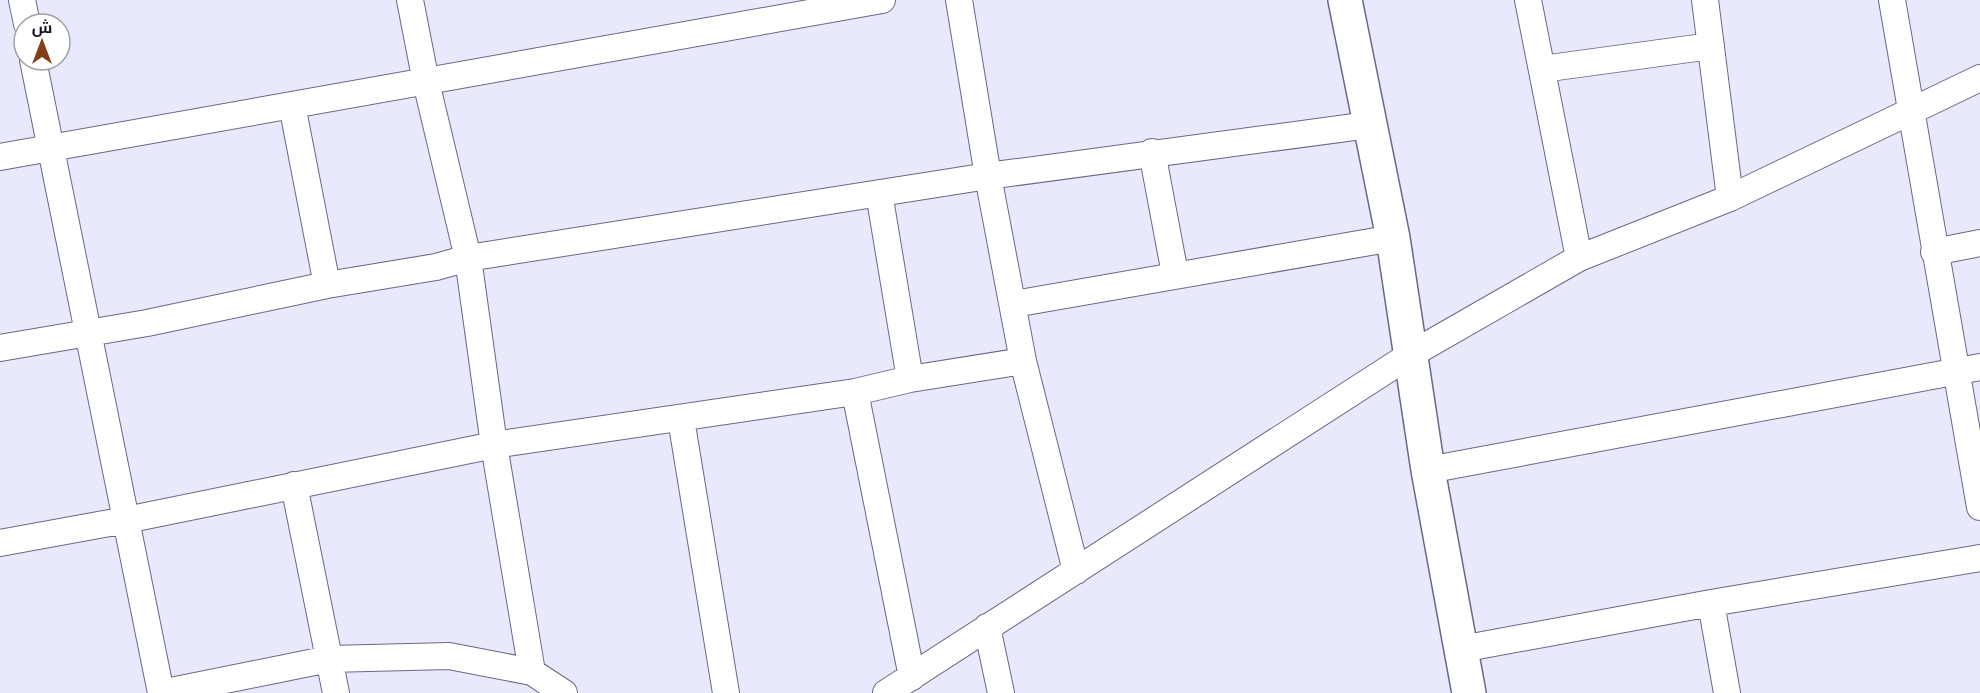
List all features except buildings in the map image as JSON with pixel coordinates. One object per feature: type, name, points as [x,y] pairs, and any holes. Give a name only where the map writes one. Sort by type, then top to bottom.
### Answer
[{"type":"street","points":[[410,0],[426,82],[468,258],[494,445],[532,672]]},
{"type":"street","points":[[0,157],[882,0]]},
{"type":"street","points":[[959,0],[988,176],[1014,303],[1023,361],[1076,571]]},
{"type":"street","points":[[1345,0],[1393,238],[1428,470],[1469,693]]},
{"type":"street","points":[[1528,0],[1580,258]]},
{"type":"street","points":[[1705,0],[1730,198]]},
{"type":"street","points":[[1892,0],[1934,252],[1968,369],[1980,507]]},
{"type":"street","points":[[1542,69],[1711,46]]},
{"type":"street","points":[[35,72],[161,693],[329,659],[449,656],[532,672],[564,693]]},
{"type":"street","points":[[886,693],[1410,355],[1580,258],[1730,198],[1980,78]]},
{"type":"street","points":[[292,105],[327,285]]},
{"type":"street","points":[[0,348],[147,323],[327,285],[436,267],[468,258],[988,176],[1152,152],[1369,125]]},
{"type":"street","points":[[1152,152],[1175,274]]},
{"type":"street","points":[[879,193],[910,379]]},
{"type":"street","points":[[1014,303],[1393,238]]},
{"type":"street","points":[[1934,252],[1980,243]]},
{"type":"street","points":[[0,543],[126,520],[494,445],[855,392],[910,379],[1023,361]]},
{"type":"street","points":[[1428,470],[1968,369]]},
{"type":"street","points":[[855,392],[912,677]]},
{"type":"street","points":[[681,419],[726,693]]},
{"type":"street","points":[[294,486],[336,693]]},
{"type":"street","points":[[1461,650],[1711,603],[1980,558]]},
{"type":"street","points":[[1711,603],[1727,693]]},
{"type":"street","points":[[987,627],[1001,693]]}]
